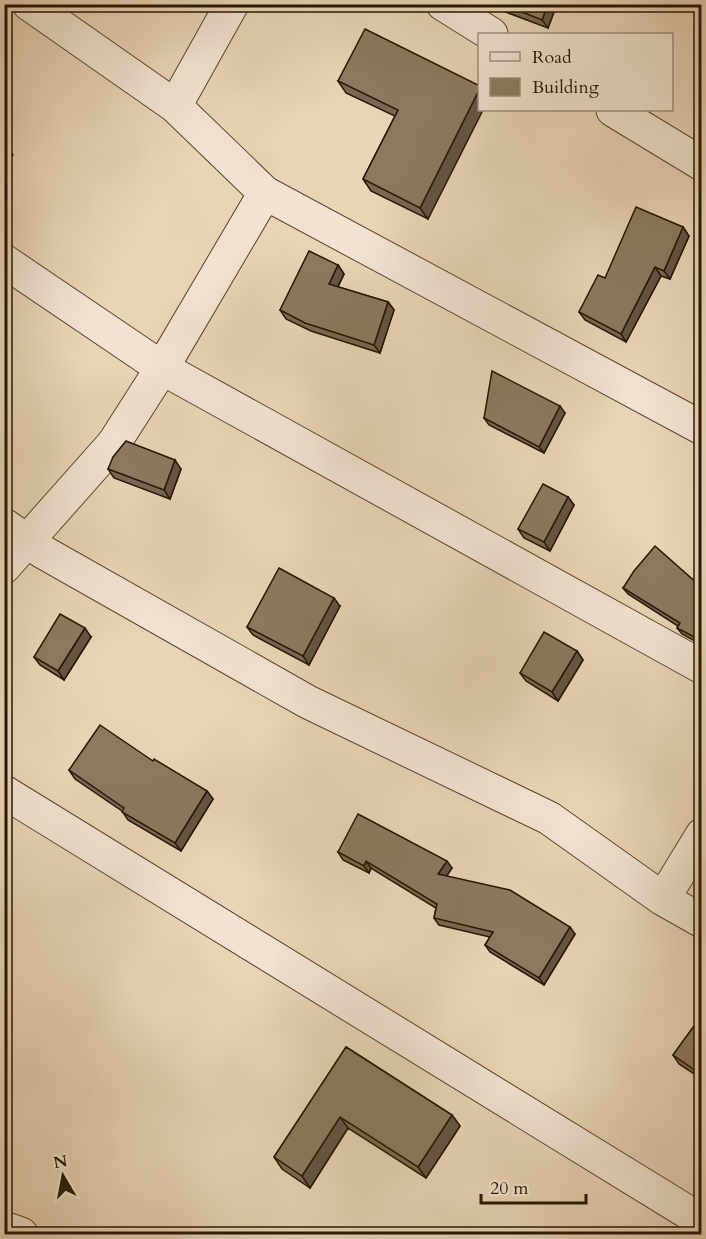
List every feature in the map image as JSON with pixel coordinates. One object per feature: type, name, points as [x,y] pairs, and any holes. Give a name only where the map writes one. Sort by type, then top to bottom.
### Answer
[{"type":"street","points":[[29,4],[175,106],[265,193],[702,428]]},
{"type":"street","points":[[175,106],[232,4]]},
{"type":"street","points":[[443,4],[489,33]]},
{"type":"street","points":[[615,111],[702,164]]},
{"type":"street","points":[[4,567],[16,533],[114,443],[162,368],[265,193]]},
{"type":"street","points":[[4,261],[162,368],[702,667]]},
{"type":"street","points":[[16,533],[43,552],[308,702],[549,818],[663,899],[702,921]]},
{"type":"street","points":[[4,792],[702,1221]]},
{"type":"street","points":[[663,899],[702,835]]},
{"type":"street","points":[[4,1228],[21,1234]]},
{"type":"building","points":[[502,4],[548,4],[542,20]]},
{"type":"building","points":[[365,29],[478,85],[478,92],[420,208],[363,179],[398,110],[338,81]]},
{"type":"building","points":[[636,207],[683,227],[664,271],[655,267],[621,334],[579,312],[598,275],[605,278]]},
{"type":"building","points":[[309,251],[338,265],[329,284],[388,302],[374,345],[305,323],[280,310]]},
{"type":"building","points":[[492,371],[560,406],[539,447],[484,418]]},
{"type":"building","points":[[126,441],[175,460],[164,490],[108,469],[113,457]]},
{"type":"building","points":[[543,484],[568,497],[544,542],[518,529]]},
{"type":"building","points":[[655,546],[702,586],[702,641],[677,628],[680,623],[623,588]]},
{"type":"building","points":[[279,568],[334,598],[303,656],[247,627]]},
{"type":"building","points":[[60,614],[85,628],[58,671],[34,657]]},
{"type":"building","points":[[544,632],[577,651],[552,692],[520,673]]},
{"type":"building","points":[[100,725],[153,761],[154,759],[207,791],[175,843],[122,812],[124,808],[69,770]]},
{"type":"building","points":[[358,814],[447,861],[438,874],[510,890],[570,927],[539,978],[485,945],[493,932],[434,918],[437,904],[366,861],[364,866],[338,852]]},
{"type":"building","points":[[702,1015],[702,1075],[673,1055]]},
{"type":"building","points":[[346,1047],[452,1115],[418,1167],[340,1117],[302,1176],[274,1157]]}]
